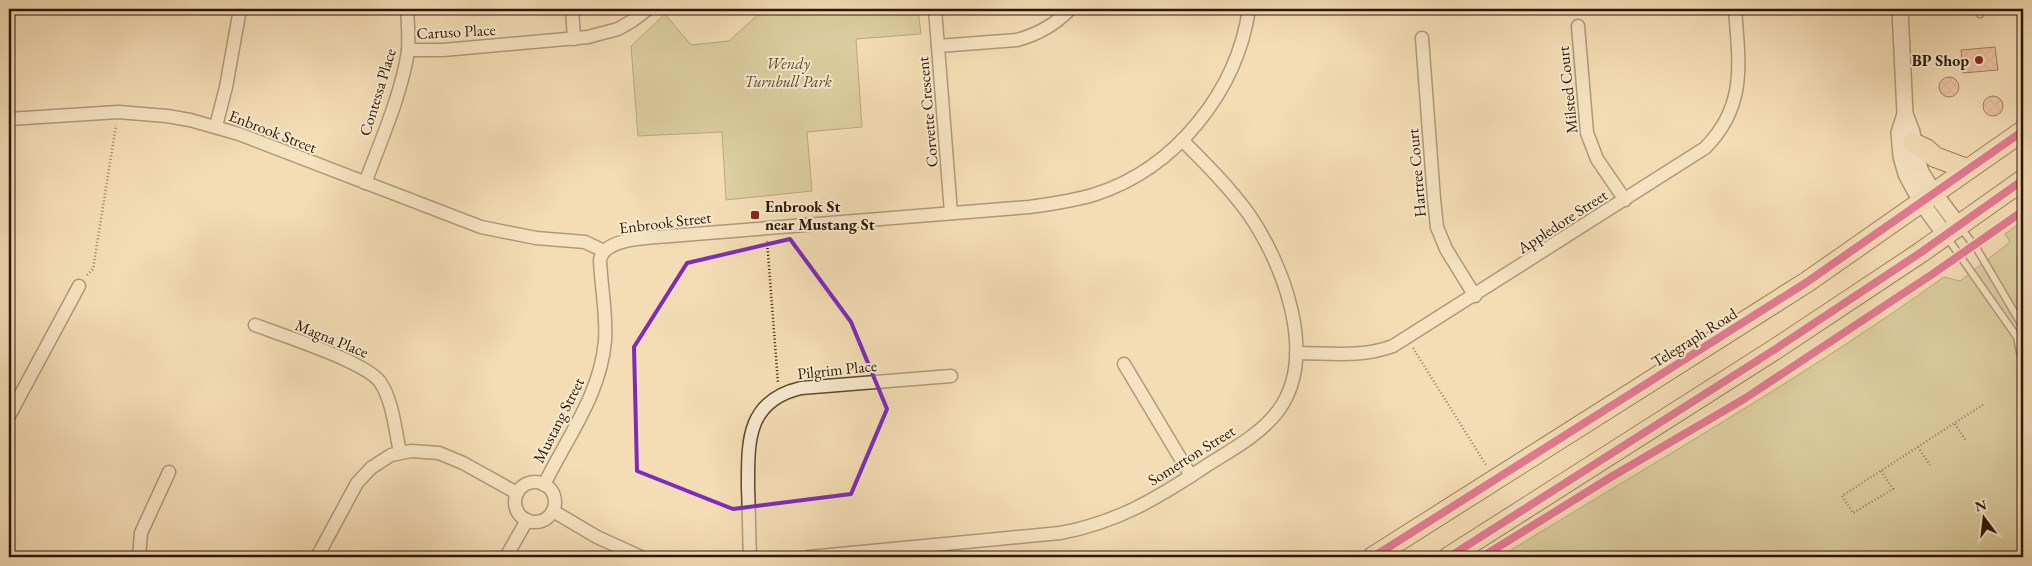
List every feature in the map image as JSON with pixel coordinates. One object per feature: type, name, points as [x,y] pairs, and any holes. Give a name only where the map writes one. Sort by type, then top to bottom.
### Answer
[{"type":"main road","name":"Telegraph Road","points":[[1372,557],[1807,282],[2023,131]]},
{"type":"main road","points":[[1913,142],[1926,149],[1935,157],[1968,169]]},
{"type":"main road","points":[[1449,557],[1731,379],[1952,231],[2023,180]]},
{"type":"street","points":[[216,126],[226,87],[240,9]]},
{"type":"street","name":"Contessa Place","points":[[365,182],[396,96],[408,50],[407,9]]},
{"type":"street","points":[[572,9],[574,39]]},
{"type":"street","name":"Caruso Place","points":[[408,50],[442,50],[574,39],[603,34],[618,29],[648,9]]},
{"type":"street","name":"Corvette Crescent","points":[[935,9],[951,213]]},
{"type":"street","points":[[938,46],[1017,40],[1050,26],[1070,9]]},
{"type":"street","name":"Enbrook Street","points":[[9,119],[118,112],[167,116],[216,126],[481,227],[536,238],[585,242],[604,250],[614,244],[637,240],[1029,207],[1074,200],[1096,194],[1131,178],[1152,165],[1182,140],[1204,113],[1226,79],[1243,36],[1248,9]]},
{"type":"street","name":"Appledore Street","points":[[1296,353],[1358,354],[1381,350],[1407,338],[1699,153],[1715,138],[1724,126],[1735,99],[1739,64],[1735,9]]},
{"type":"street","points":[[1900,9],[1905,114],[1912,132],[1928,198]]},
{"type":"street","name":"Milsted Court","points":[[1578,26],[1586,133],[1597,159],[1625,200]]},
{"type":"street","name":"Hartree Court","points":[[1422,38],[1437,226],[1446,249],[1475,296]]},
{"type":"street","points":[[1905,114],[1899,133],[1901,156],[1906,174],[1928,198],[1952,231]]},
{"type":"street","name":"Somerton Street","points":[[808,557],[1060,534],[1098,525],[1132,511],[1191,476],[1254,435],[1267,424],[1279,410],[1288,394],[1296,367],[1296,336],[1289,304],[1268,247],[1259,230],[1238,200],[1182,140]]},
{"type":"street","name":"Mustang Street","points":[[544,485],[581,418],[596,386],[605,333],[600,260],[604,250]]},
{"type":"street","points":[[9,416],[79,286]]},
{"type":"street","name":"Magna Place","points":[[255,325],[357,365],[373,374],[387,396],[400,452]]},
{"type":"street","points":[[1124,364],[1191,476]]},
{"type":"street","name":"Pilgrim Place","points":[[750,557],[749,438],[761,412],[781,394],[806,387],[951,376]]},
{"type":"street","points":[[317,557],[357,482],[382,460],[400,452],[420,450],[439,452],[517,493]]},
{"type":"street","points":[[139,557],[141,533],[169,472]]},
{"type":"street","points":[[532,483],[544,485],[549,489],[554,499],[549,516],[539,522],[527,520],[517,512],[515,500],[517,493],[521,488],[532,483]]},
{"type":"street","points":[[552,511],[597,537],[642,557]]},
{"type":"street","points":[[506,557],[527,520]]},
{"type":"lane","points":[[1952,231],[1977,249],[2023,327]]},
{"type":"lane","points":[[1952,231],[2017,337],[2023,363]]},
{"type":"path","points":[[79,286],[93,268],[118,112]]},
{"type":"path","points":[[766,229],[778,386],[781,394]]},
{"type":"path","points":[[1407,338],[1486,466]]},
{"type":"path","points":[[1881,471],[1892,488],[1853,513],[1842,496],[1984,404]]},
{"type":"path","points":[[1954,423],[1966,441]]},
{"type":"path","points":[[1918,447],[1930,464]]},
{"type":"highlighted area","points":[[790,239],[851,322],[887,409],[851,494],[733,509],[637,471],[634,347],[687,263]]},
{"type":"green space","name":"Wendy Turnbull Park","points":[[764,9],[918,9],[921,34],[856,39],[862,127],[807,132],[812,191],[726,200],[722,132],[638,136],[631,46],[665,14],[691,45],[729,41]]},
{"type":"green space","points":[[2023,221],[2023,557],[1500,557],[1725,421],[1836,351],[1944,277],[1960,281],[2010,242],[2005,234]]},
{"type":"building","name":"BP Shop","points":[[1995,47],[1998,70],[1963,73],[1961,50]]},
{"type":"building","points":[[1949,77],[1956,80],[1959,87],[1956,94],[1949,97],[1942,94],[1939,87],[1942,80]]},
{"type":"building","points":[[1993,96],[2000,99],[2003,106],[2000,113],[1993,116],[1986,113],[1983,106],[1986,99]]},
{"type":"cycle path","points":[[1373,557],[1807,282],[2023,131]]},
{"type":"cycle path","points":[[1449,557],[1777,348],[1920,253],[2023,180]]},
{"type":"cycle path","points":[[1482,557],[1611,477],[1744,399],[1934,273],[2023,211]]},
{"type":"place","name":"BP Shop","points":[[1979,60]]},
{"type":"place","name":"Enbrook St near Mustang St","points":[[755,215]]}]
